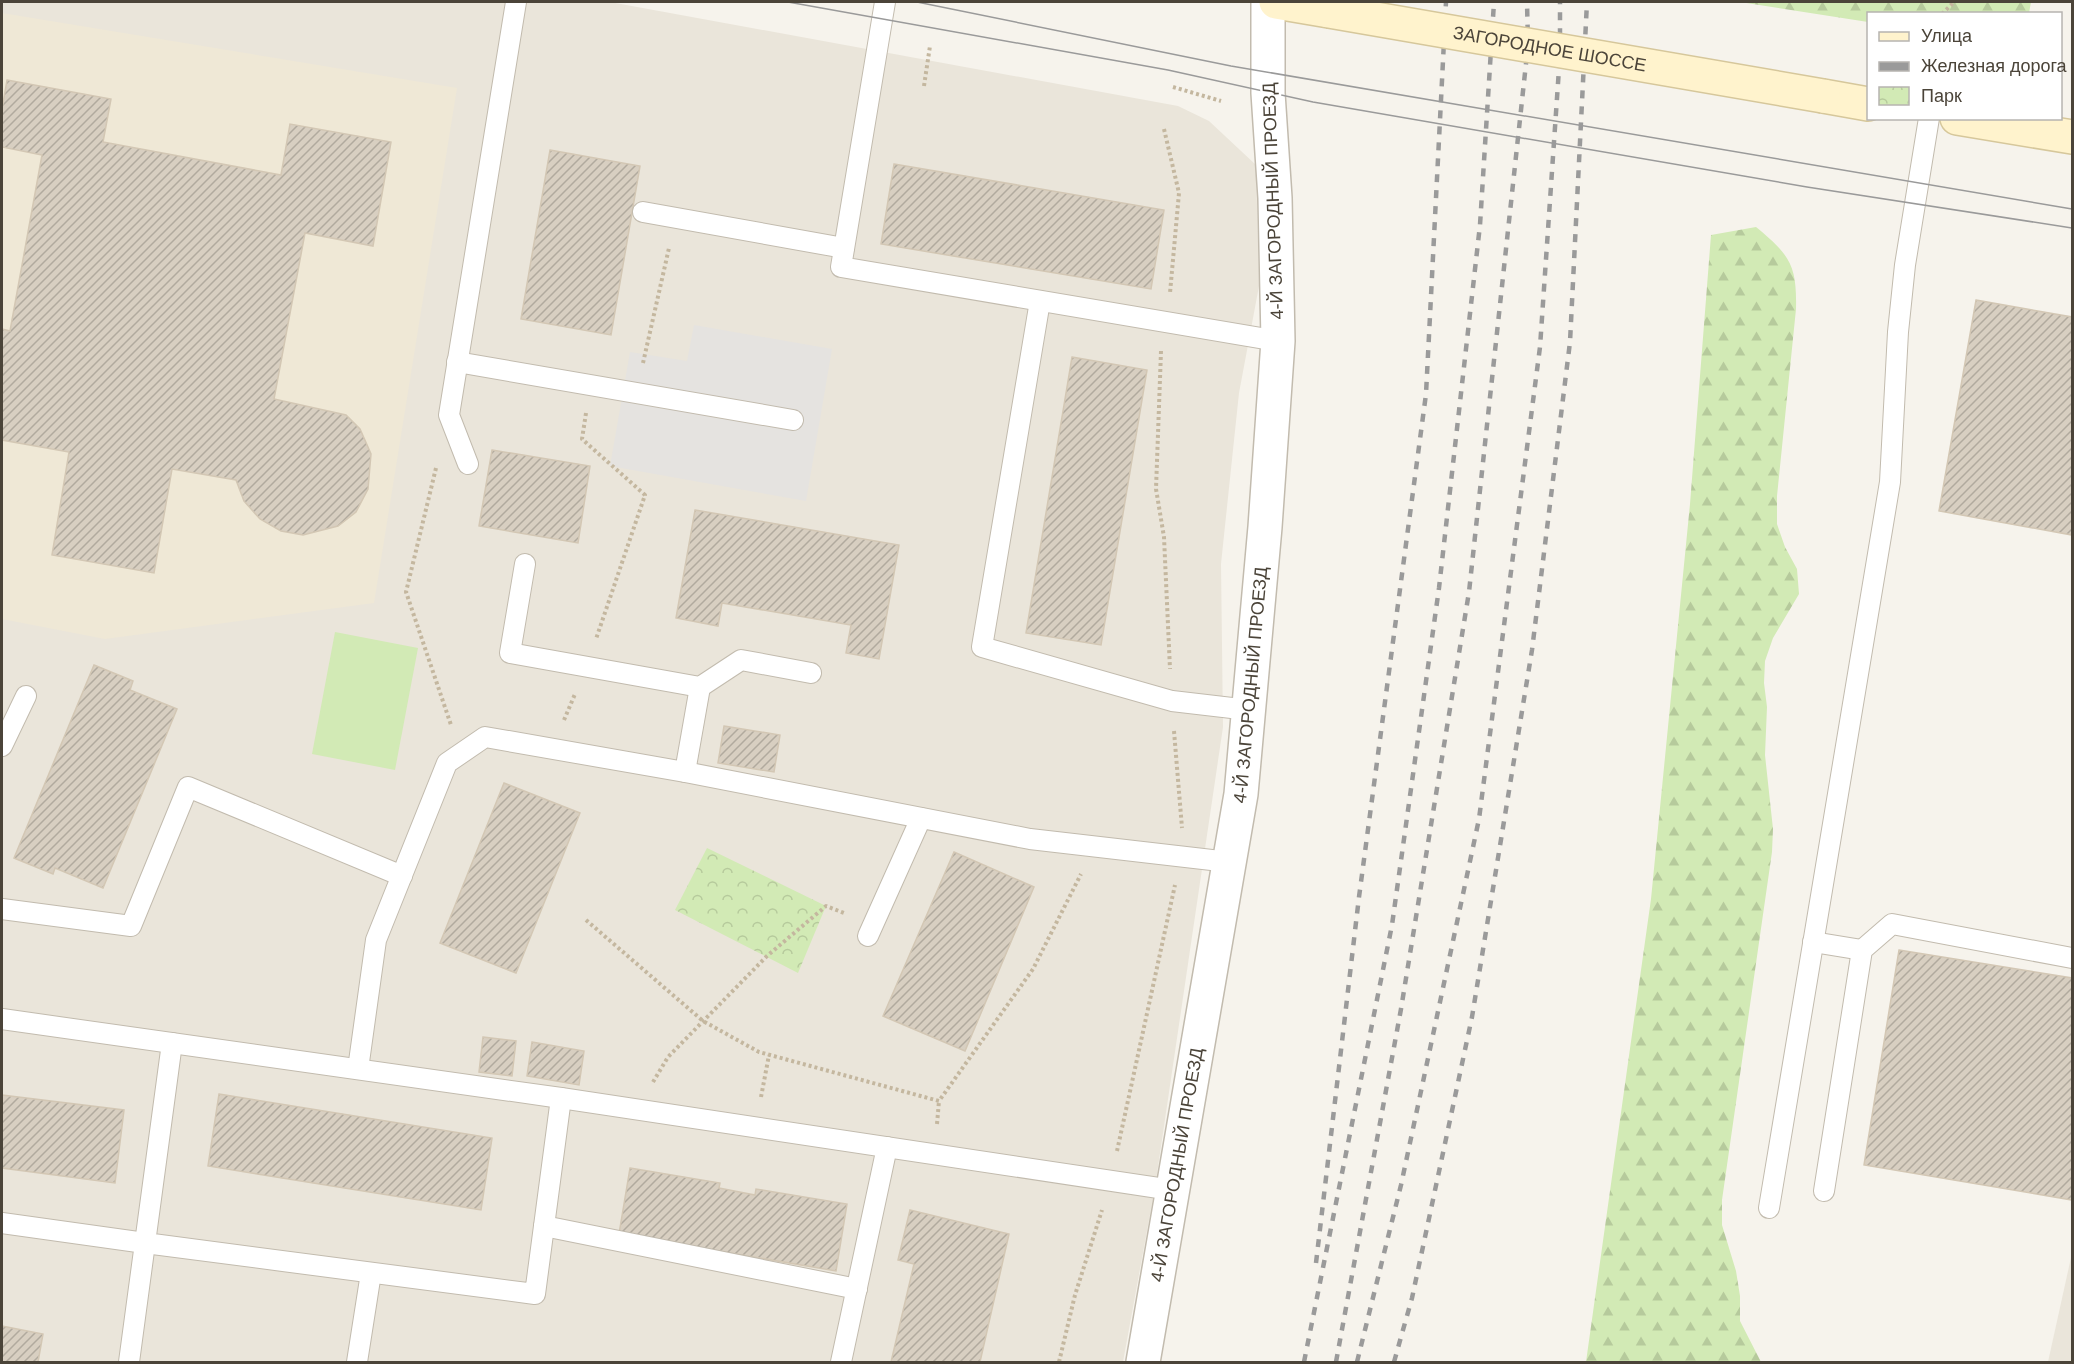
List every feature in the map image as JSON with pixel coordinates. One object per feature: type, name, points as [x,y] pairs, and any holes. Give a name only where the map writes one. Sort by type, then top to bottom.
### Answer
[{"type":"main road","name":"ЗАГОРОДНОЕ ШОССЕ","points":[[1276,2],[1867,104]]},
{"type":"main road","points":[[1969,120],[2073,137]]},
{"type":"street","name":"4-Й ЗАГОРОДНЫЙ ПРОЕЗД","points":[[1143,1362],[1241,794],[1249,710],[1278,341],[1275,198],[1268,93],[1268,2]]},
{"type":"lane","points":[[468,464],[449,415],[516,2]]},
{"type":"lane","points":[[885,2],[841,267],[1278,341]]},
{"type":"lane","points":[[1769,1208],[1890,482],[1898,332],[1929,120]]},
{"type":"lane","points":[[643,212],[844,248]]},
{"type":"lane","points":[[1040,301],[982,647],[1172,701],[1249,710]]},
{"type":"lane","points":[[458,362],[794,420]]},
{"type":"lane","points":[[525,564],[510,653],[700,687],[741,660],[811,673]]},
{"type":"lane","points":[[685,772],[700,687]]},
{"type":"lane","points":[[2,746],[26,696]]},
{"type":"lane","points":[[358,1069],[376,940],[447,763],[485,737],[685,772],[1030,839],[1229,862]]},
{"type":"lane","points":[[2,909],[131,926],[188,787],[402,876]]},
{"type":"lane","points":[[868,936],[921,818]]},
{"type":"lane","points":[[1824,1191],[1862,950],[1892,924],[2073,957]]},
{"type":"lane","points":[[1813,942],[1862,950]]},
{"type":"lane","points":[[2,1019],[561,1098],[1172,1190]]},
{"type":"lane","points":[[129,1362],[172,1043]]},
{"type":"lane","points":[[2,1223],[535,1294],[561,1098]]},
{"type":"lane","points":[[841,1362],[887,1147]]},
{"type":"lane","points":[[544,1226],[857,1289]]},
{"type":"lane","points":[[357,1362],[371,1273]]},
{"type":"path","points":[[924,86],[930,46]]},
{"type":"path","points":[[1173,87],[1221,101]]},
{"type":"path","points":[[1059,1362],[1075,1295],[1111,1181],[1184,843],[1172,701],[1164,537],[1156,489],[1159,362],[1174,262],[1179,193],[1164,129]]},
{"type":"path","points":[[637,394],[675,218]]},
{"type":"path","points":[[552,748],[586,667],[645,495],[582,439],[590,385]]},
{"type":"path","points":[[449,415],[406,592],[460,754]]},
{"type":"path","points":[[586,920],[703,1021],[759,1052],[939,1101],[1033,969],[1095,847]]},
{"type":"path","points":[[668,1057],[767,956],[826,906]]},
{"type":"path","points":[[761,1091],[769,1055]]},
{"type":"shaded area","points":[[2,2],[610,2],[1178,106],[1209,121],[1256,165],[1259,286],[1239,393],[1221,564],[1223,727],[1155,1187],[1123,1362],[2,1362]]},
{"type":"shaded area","points":[[2,13],[457,88],[374,603],[105,639],[2,619]]},
{"type":"shaded area","points":[[694,325],[832,349],[806,501],[610,466],[630,352],[687,361]]},
{"type":"shaded area","points":[[2072,1253],[2072,1362],[2048,1362]]},
{"type":"green space","points":[[1740,2],[2031,2],[2029,12],[1867,12],[1867,22]]},
{"type":"green space","points":[[1756,227],[1784,254],[1793,271],[1795,282],[1796,309],[1777,496],[1777,524],[1785,547],[1797,569],[1799,594],[1773,638],[1765,661],[1764,683],[1767,707],[1765,755],[1773,829],[1772,852],[1722,1200],[1722,1225],[1736,1271],[1740,1296],[1740,1321],[1761,1362],[1586,1362],[1651,899],[1690,504],[1711,235]]},
{"type":"green space","points":[[335,632],[418,648],[395,770],[312,754]]},
{"type":"green space","points":[[707,848],[826,906],[798,973],[675,910]]},
{"type":"building","points":[[7,80],[111,99],[103,142],[281,175],[290,124],[391,142],[373,246],[305,233],[274,399],[346,415],[360,429],[371,454],[368,489],[356,512],[338,526],[303,535],[281,531],[260,519],[244,501],[236,480],[172,469],[154,573],[52,555],[69,452],[2,440],[2,329],[10,331],[42,155],[2,147],[2,109]]},
{"type":"building","points":[[550,150],[640,166],[611,335],[521,319]]},
{"type":"building","points":[[894,164],[1164,210],[1151,289],[881,244]]},
{"type":"building","points":[[1976,300],[2072,317],[2072,535],[1939,511]]},
{"type":"building","points":[[1072,357],[1147,370],[1101,645],[1026,633]]},
{"type":"building","points":[[492,450],[590,466],[578,543],[479,526]]},
{"type":"building","points":[[695,510],[899,545],[879,659],[846,653],[851,625],[722,603],[718,626],[676,618]]},
{"type":"building","points":[[94,665],[133,681],[130,690],[177,709],[103,888],[55,868],[53,874],[14,858]]},
{"type":"building","points":[[724,726],[780,735],[774,772],[718,763]]},
{"type":"building","points":[[504,783],[580,813],[516,973],[440,943]]},
{"type":"building","points":[[954,852],[1034,887],[965,1051],[883,1016]]},
{"type":"building","points":[[1899,950],[2072,978],[2072,1200],[1864,1165]]},
{"type":"building","points":[[483,1037],[516,1041],[512,1076],[479,1072]]},
{"type":"building","points":[[532,1042],[584,1051],[579,1085],[527,1076]]},
{"type":"building","points":[[219,1094],[492,1138],[481,1210],[208,1166]]},
{"type":"building","points":[[2,1095],[124,1110],[115,1183],[2,1168]]},
{"type":"building","points":[[630,1168],[720,1183],[719,1188],[755,1195],[756,1189],[847,1204],[836,1271],[619,1234]]},
{"type":"building","points":[[910,1210],[1009,1234],[980,1362],[891,1362],[914,1264],[898,1260]]},
{"type":"building","points":[[2,1326],[43,1334],[38,1362],[2,1362]]},
{"type":"tram line","points":[[788,2],[1168,70],[1313,102],[1807,187],[2072,228]]},
{"type":"tram line","points":[[917,2],[1231,66],[2072,209]]},
{"type":"railway","points":[[1316,1263],[1359,897],[1426,394],[1446,2]]},
{"type":"railway","points":[[1304,1362],[1392,925],[1439,588],[1480,225],[1494,2]]},
{"type":"railway","points":[[1336,1362],[1401,1009],[1469,592],[1528,45],[1527,2]]},
{"type":"railway","points":[[1357,1362],[1401,1185],[1479,819],[1540,347],[1560,54],[1560,2]]},
{"type":"railway","points":[[1394,1362],[1412,1298],[1472,1017],[1532,650],[1570,342],[1587,2]]}]
